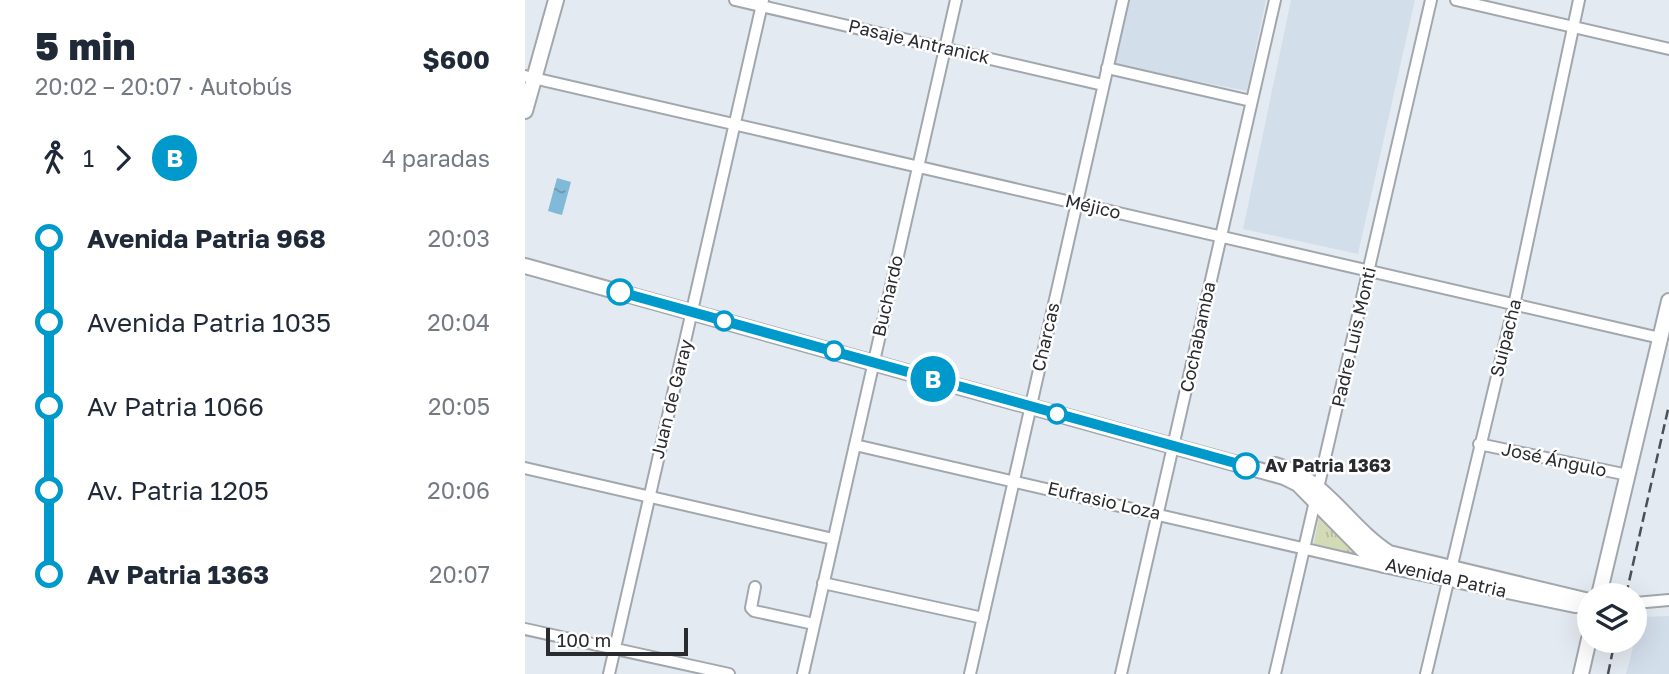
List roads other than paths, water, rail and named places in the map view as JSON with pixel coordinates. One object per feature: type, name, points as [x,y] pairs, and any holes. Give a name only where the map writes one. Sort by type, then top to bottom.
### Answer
[{"type":"main road","points":[[525,111],[530,78],[556,0]]},
{"type":"main road","name":"Avenida Patria","points":[[525,257],[694,309]]},
{"type":"main road","name":"Avenida Patria","points":[[525,266],[875,358],[1174,442],[1284,477],[1298,484],[1374,560],[1399,571],[1449,574]]},
{"type":"main road","points":[[1602,583],[1669,300]]},
{"type":"main road","name":"Avenida Patria","points":[[1174,442],[1295,471],[1319,486],[1362,550],[1577,605]]},
{"type":"main road","points":[[1581,674],[1586,653]]},
{"type":"street","name":"Pasaje Antranick","points":[[735,0],[762,3],[1103,85]]},
{"type":"street","name":"Buchardo","points":[[803,674],[956,0]]},
{"type":"street","name":"Charcas","points":[[970,674],[1123,0]]},
{"type":"street","name":"Cochabamba","points":[[1121,674],[1275,0]]},
{"type":"street","name":"Padre Luis Monti","points":[[1275,674],[1431,0]]},
{"type":"street","points":[[1456,0],[1669,48]]},
{"type":"street","name":"Suipacha","points":[[1426,674],[1514,305],[1579,0]]},
{"type":"street","name":"Juan de Garay","points":[[608,674],[694,309],[762,3]]},
{"type":"street","points":[[1107,68],[1251,101]]},
{"type":"street","name":"Méjico","points":[[530,78],[1660,338]]},
{"type":"street","name":"José Ángulo","points":[[1479,444],[1628,475]]},
{"type":"street","name":"Eufrasio Loza","points":[[855,445],[1158,513],[1303,550],[1362,550]]},
{"type":"street","points":[[525,468],[833,539]]},
{"type":"street","points":[[823,583],[983,618]]},
{"type":"street","points":[[755,587],[751,608],[754,611],[814,624]]},
{"type":"street","points":[[1647,602],[1669,600]]},
{"type":"street","points":[[525,629],[729,674]]},
{"type":"water","points":[[557,178],[571,182],[562,215],[548,211]]},
{"type":"railway","points":[[1629,583],[1669,405]]},
{"type":"railway","points":[[1608,674],[1612,653]]},
{"type":"place","name":"Av Patria 1363","points":[[1246,466]]}]
